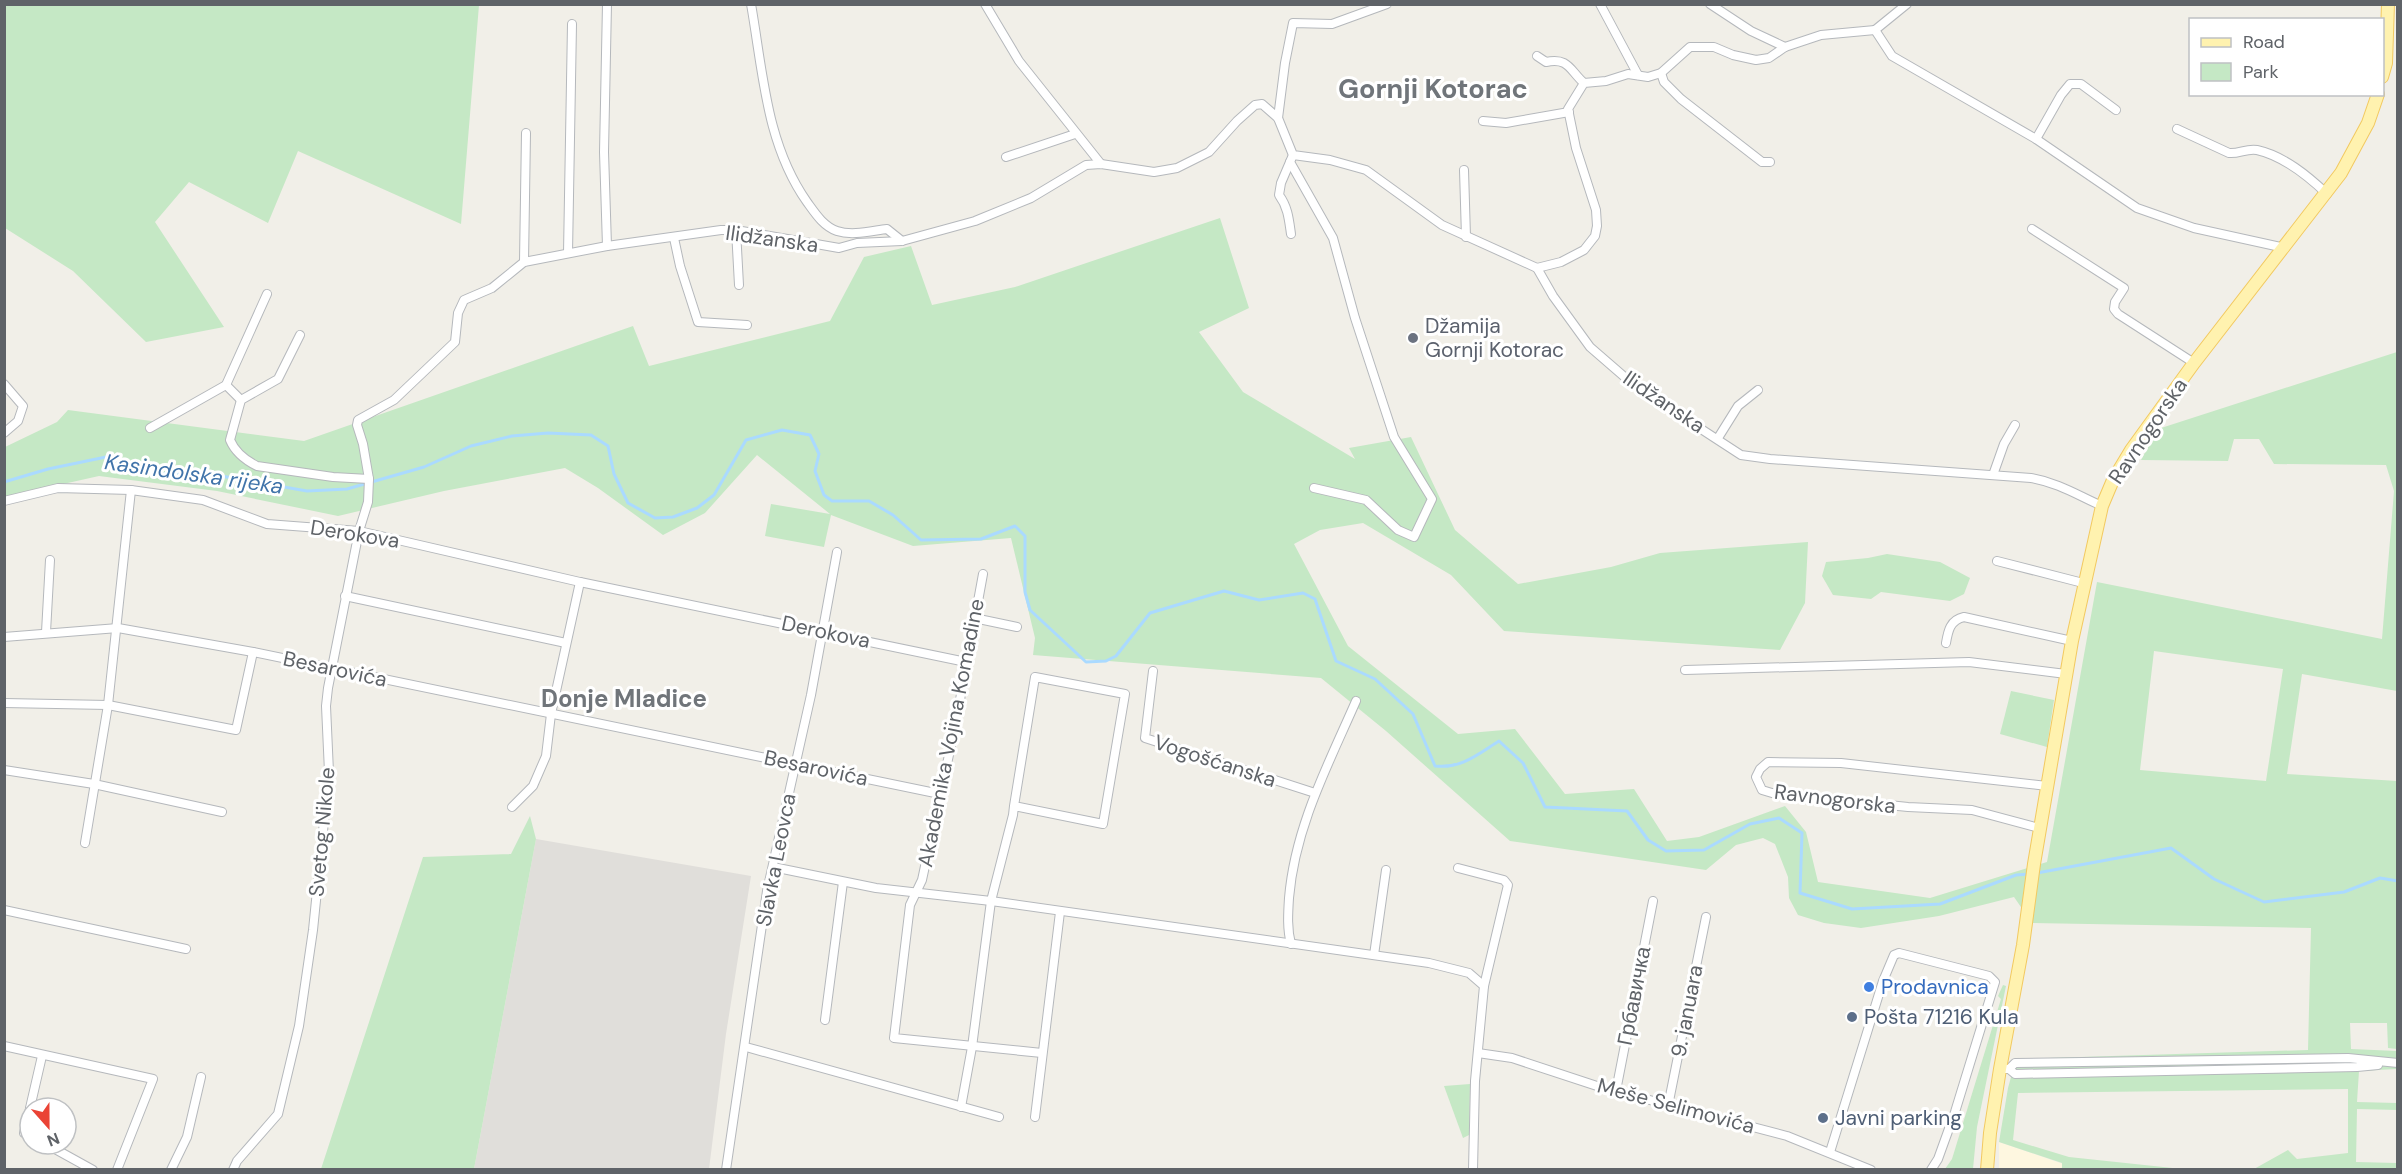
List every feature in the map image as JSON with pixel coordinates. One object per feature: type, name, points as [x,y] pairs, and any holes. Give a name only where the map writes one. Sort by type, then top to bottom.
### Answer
[{"type":"main road","points":[[2384,64],[2388,4]]},
{"type":"main road","name":"Ravnogorska","points":[[1986,1168],[1990,1133],[2004,1069],[2039,828],[2083,583],[2102,506],[2113,480],[2131,450],[2194,363],[2327,194],[2354,151],[2368,123],[2377,96]]},
{"type":"street","points":[[607,4],[604,152],[607,246]]},
{"type":"street","name":"Ilidžanska","points":[[751,4],[769,114],[792,179],[815,214],[837,231],[847,233],[887,229],[902,241]]},
{"type":"street","points":[[985,4],[1019,61],[1101,164]]},
{"type":"street","points":[[1314,488],[1366,500],[1398,530],[1414,537],[1432,499],[1394,437],[1355,318],[1333,238],[1291,159],[1278,118],[1293,23],[1332,24],[1387,4]]},
{"type":"street","points":[[1600,4],[1638,75]]},
{"type":"street","points":[[1710,4],[1751,31],[1785,48]]},
{"type":"street","points":[[1584,83],[1606,81],[1628,74],[1647,77],[1661,73],[1690,47],[1714,46],[1733,56],[1756,60],[1769,58],[1785,48],[1821,35],[1875,30],[1907,4]]},
{"type":"street","points":[[568,253],[572,24]]},
{"type":"street","points":[[1875,30],[1892,56],[2036,139],[2137,208],[2194,228],[2285,248]]},
{"type":"street","points":[[1537,56],[1546,62],[1557,60],[1564,63],[1584,83]]},
{"type":"street","points":[[1661,73],[1664,82],[1681,99],[1762,162],[1770,162]]},
{"type":"street","points":[[1291,159],[1330,160],[1366,170],[1442,225],[1538,268],[1561,262],[1584,250],[1595,236],[1598,226],[1596,210],[1576,148],[1568,109],[1584,83]]},
{"type":"street","points":[[2036,139],[2061,95],[2070,84],[2081,84],[2116,110]]},
{"type":"street","name":"Ilidžanska","points":[[369,479],[357,425],[358,420],[394,400],[455,342],[458,313],[464,300],[492,288],[524,262],[607,246],[736,230],[839,248],[857,243],[902,241],[975,221],[1031,198],[1086,165],[1101,164],[1154,172],[1177,168],[1209,152],[1255,105],[1262,104],[1278,118]]},
{"type":"street","points":[[1483,121],[1506,123],[1569,112]]},
{"type":"street","points":[[2177,129],[2229,153],[2258,150],[2304,173],[2327,194]]},
{"type":"street","points":[[524,262],[526,133]]},
{"type":"street","points":[[1006,157],[1076,134]]},
{"type":"street","points":[[1291,159],[1281,183],[1279,195],[1288,214],[1291,234]]},
{"type":"street","points":[[1464,170],[1466,237]]},
{"type":"street","name":"Ravnogorska","points":[[2032,229],[2124,288],[2115,302],[2114,309],[2118,314],[2194,363]]},
{"type":"street","points":[[736,230],[739,285]]},
{"type":"street","points":[[674,238],[698,322],[747,325]]},
{"type":"street","name":"Ilidžanska","points":[[1538,268],[1553,296],[1590,347],[1635,386],[1741,454],[1755,458],[2031,478],[2052,482],[2102,506]]},
{"type":"street","points":[[150,428],[226,385],[267,294]]},
{"type":"street","points":[[300,335],[278,379],[241,400],[230,440],[246,461],[268,468],[333,477],[369,479]]},
{"type":"street","points":[[4,384],[23,406],[18,421],[4,434]]},
{"type":"street","points":[[226,385],[241,400]]},
{"type":"street","points":[[1718,438],[1738,406],[1758,390]]},
{"type":"street","points":[[1993,475],[2004,444],[2015,425]]},
{"type":"street","name":"Svetog Nikole","points":[[233,1170],[237,1161],[278,1114],[300,1026],[313,930],[329,772],[326,706],[345,596],[359,531],[368,502],[369,479]]},
{"type":"street","name":"Derokova","points":[[4,501],[58,488],[131,490],[203,500],[267,524],[359,531],[580,582],[966,662]]},
{"type":"street","points":[[85,843],[108,705],[131,490]]},
{"type":"street","name":"Slavka Leovca","points":[[726,1170],[746,1047],[767,891],[824,632],[837,552]]},
{"type":"street","points":[[46,632],[50,560]]},
{"type":"street","points":[[1997,561],[2083,583]]},
{"type":"street","name":"Akademika Vojina Komadine","points":[[983,574],[955,727],[917,893],[910,905],[894,1038],[1042,1053]]},
{"type":"street","points":[[512,807],[533,786],[546,756],[551,714],[580,582]]},
{"type":"street","points":[[345,596],[566,643]]},
{"type":"street","points":[[1946,643],[1948,629],[1958,618],[1964,617],[2072,641]]},
{"type":"street","points":[[974,618],[1017,627]]},
{"type":"street","name":"Besarovića","points":[[4,637],[118,628],[253,652],[940,794]]},
{"type":"street","points":[[4,703],[108,705],[236,730],[253,652]]},
{"type":"street","points":[[1685,670],[1969,662],[2066,674]]},
{"type":"street","name":"Vogošćanska","points":[[1153,671],[1145,738],[1315,793]]},
{"type":"street","points":[[961,1107],[972,1047],[991,901],[1014,806],[1035,677],[1125,693],[1103,824],[1014,806]]},
{"type":"street","points":[[1356,701],[1305,820],[1290,882],[1287,925],[1291,944],[1449,967],[1469,973],[1484,986]]},
{"type":"street","name":"Ravnogorska","points":[[2039,828],[1972,810],[1908,807],[1772,793],[1762,790],[1756,777],[1760,769],[1768,762],[1841,763],[2047,786]]},
{"type":"street","points":[[4,770],[94,784],[222,812]]},
{"type":"street","name":"Akademika Vojina Komadine","points":[[773,867],[843,882],[1291,944]]},
{"type":"street","points":[[1458,868],[1504,880],[1508,885],[1484,986],[1478,1053],[1473,1170]]},
{"type":"street","points":[[1374,955],[1386,870]]},
{"type":"street","points":[[825,1020],[843,882]]},
{"type":"street","name":"Грбавичка","points":[[1616,1091],[1653,901]]},
{"type":"street","points":[[4,910],[186,949]]},
{"type":"street","points":[[1035,1117],[1060,912]]},
{"type":"street","name":"9. januara","points":[[1668,1106],[1706,917]]},
{"type":"street","points":[[1830,1152],[1883,981],[1894,955],[1899,953],[1956,966],[1989,976],[1995,982],[1955,1112],[1938,1159],[1931,1170]]},
{"type":"street","points":[[4,1046],[153,1079],[117,1170]]},
{"type":"street","points":[[746,1047],[999,1117]]},
{"type":"street","name":"Meše Selimovića","points":[[1478,1053],[1512,1058],[1668,1106],[1766,1130],[1830,1152],[1871,1170]]},
{"type":"street","points":[[33,1096],[42,1056]]},
{"type":"street","points":[[2004,1069],[2015,1063],[2348,1058],[2387,1064],[2397,1063]]},
{"type":"street","points":[[171,1170],[187,1137],[201,1077]]},
{"type":"street","points":[[68,1156],[93,1170]]},
{"type":"shaded area","points":[[536,839],[751,876],[726,1034],[709,1169],[474,1169]]},
{"type":"shaded area","points":[[1999,1142],[2063,1164],[2061,1169],[1999,1170]]},
{"type":"green space","points":[[4,5],[479,5],[461,224],[298,151],[268,223],[189,182],[155,222],[224,327],[146,342],[73,271],[5,228]]},
{"type":"green space","points":[[1220,218],[1249,308],[1199,332],[1243,392],[1355,459],[1349,448],[1411,437],[1455,530],[1518,584],[1611,567],[1660,553],[1808,542],[1805,603],[1780,650],[1504,631],[1451,575],[1363,523],[1320,530],[1294,544],[1348,646],[1458,734],[1515,729],[1565,794],[1634,789],[1667,841],[1699,837],[1785,806],[1806,832],[1818,882],[1930,898],[2047,862],[2097,582],[2382,639],[2394,491],[2386,465],[2274,464],[2259,439],[2234,439],[2228,461],[2141,460],[2158,429],[2397,352],[2397,691],[2302,674],[2287,774],[2397,781],[2397,1049],[2388,1048],[2387,1023],[2350,1023],[2351,1049],[2397,1051],[2397,1069],[2359,1071],[2357,1102],[2397,1103],[2398,1110],[2357,1109],[2356,1162],[2397,1163],[2397,1169],[2254,1169],[2288,1150],[2297,1159],[2348,1153],[2348,1089],[2018,1093],[2013,1140],[2069,1157],[2182,1169],[2066,1169],[2062,1168],[2062,1163],[1999,1142],[2008,1088],[2016,1059],[2308,1050],[2311,928],[2032,923],[2014,897],[1939,916],[1861,928],[1824,923],[1798,915],[1789,898],[1788,877],[1775,844],[1763,838],[1736,845],[1706,870],[1510,841],[1386,731],[1321,678],[1033,655],[1035,638],[1011,538],[913,546],[831,515],[824,547],[765,536],[771,504],[830,514],[757,455],[705,513],[663,535],[598,488],[565,468],[444,491],[338,516],[217,491],[99,476],[5,497],[5,447],[57,422],[68,410],[304,441],[633,326],[649,366],[830,321],[864,257],[911,246],[932,305],[1015,287]],"holes":[[[2154,651],[2283,669],[2266,781],[2140,770]]]},
{"type":"green space","points":[[1887,554],[1940,562],[1970,578],[1964,594],[1950,601],[1881,592],[1871,599],[1833,595],[1822,576],[1826,562]]},
{"type":"green space","points":[[2011,691],[2054,700],[2047,747],[2000,734]]},
{"type":"green space","points":[[530,816],[536,839],[474,1169],[321,1169],[423,857],[511,854]]},
{"type":"green space","points":[[2003,985],[2006,986],[1977,1127],[1973,1169],[1945,1169],[1952,1159],[2001,999],[1998,996]]},
{"type":"green space","points":[[1470,1084],[1469,1135],[1463,1138],[1444,1086]]},
{"type":"waterway","name":"Kasindolska rijeka","points":[[4,482],[48,469],[106,457],[156,474],[198,472],[307,491],[347,489],[424,467],[471,446],[512,436],[548,433],[591,435],[608,446],[614,474],[628,503],[655,518],[673,517],[697,508],[714,495],[746,440],[782,430],[810,435],[819,454],[815,471],[824,495],[832,501],[869,501],[893,515],[921,540],[981,539],[1015,526],[1025,536],[1025,592],[1030,610],[1086,662],[1106,661],[1116,656],[1150,613],[1224,591],[1259,600],[1303,593],[1315,599],[1336,661],[1375,679],[1413,714],[1435,766],[1461,763],[1499,741],[1523,763],[1545,807],[1627,811],[1648,840],[1666,851],[1704,850],[1750,824],[1779,818],[1802,833],[1800,893],[1852,909],[1940,904],[2016,875],[2030,874]]},
{"type":"waterway","name":"Kasindolska rijeka","points":[[2037,873],[2171,848],[2214,879],[2264,902],[2344,892],[2380,878],[2398,881]]},
{"type":"place","name":"Džamija Gornji Kotorac","points":[[1413,338]]},
{"type":"place","name":"Prodavnica","points":[[1869,987]]},
{"type":"place","name":"Pošta 71216 Kula","points":[[1852,1017]]},
{"type":"place","name":"Javni parking","points":[[1823,1118]]},
{"type":"district","name":"Gornji Kotorac","points":[[1433,88]]},
{"type":"district","name":"Donje Mladice","points":[[624,698]]}]
